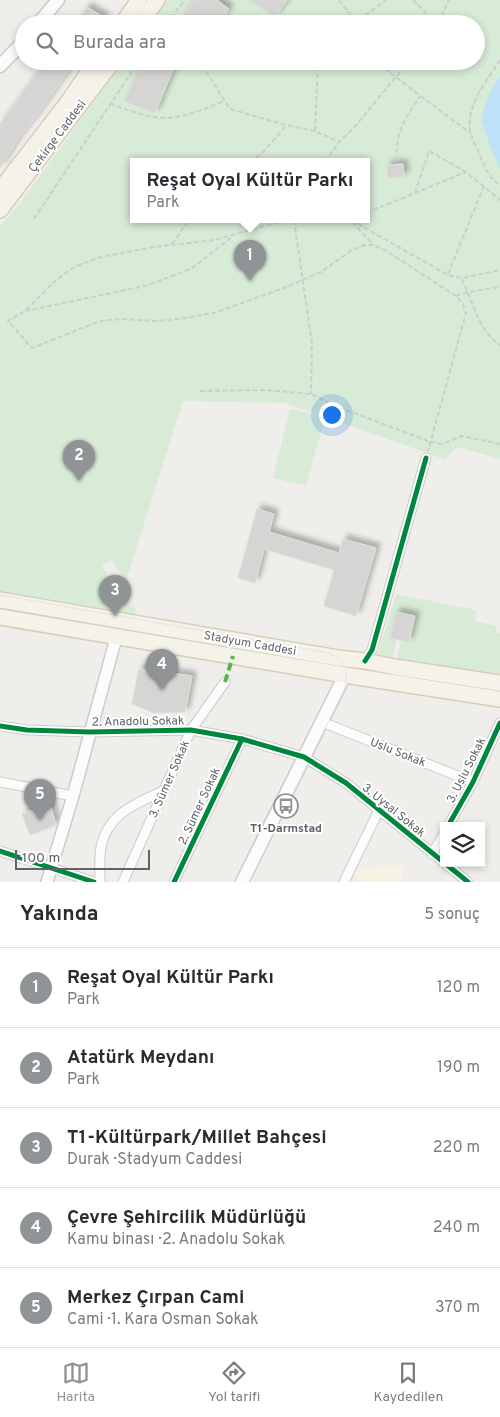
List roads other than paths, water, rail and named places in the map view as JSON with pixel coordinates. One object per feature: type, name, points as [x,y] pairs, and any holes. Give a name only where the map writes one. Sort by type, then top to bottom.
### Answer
[{"type":"main road","points":[[46,15],[58,0]]},
{"type":"main road","points":[[128,15],[139,0]]},
{"type":"main road","points":[[146,15],[157,0]]},
{"type":"main road","points":[[0,66],[15,50]]},
{"type":"main road","name":"Çekirge Caddesi","points":[[0,190],[63,109],[90,70]]},
{"type":"main road","name":"Çekirge Caddesi","points":[[0,210],[107,70]]},
{"type":"main road","name":"Stadyum Caddesi","points":[[0,600],[365,661],[391,667],[500,683]]},
{"type":"main road","points":[[0,617],[116,638],[500,699]]},
{"type":"main road","points":[[242,882],[345,675]]},
{"type":"street","points":[[365,661],[372,650],[426,458]]},
{"type":"street","points":[[47,882],[53,868],[116,638]]},
{"type":"street","name":"3. Sümer Sokak","points":[[123,882],[192,730],[226,682]]},
{"type":"street","name":"Uslu Sokak","points":[[322,722],[473,782]]},
{"type":"street","name":"3. Uslu Sokak","points":[[450,822],[473,782],[500,723]]},
{"type":"street","name":"2. Anadolu Sokak","points":[[0,726],[27,730],[90,732],[192,730],[242,739],[304,757]]},
{"type":"street","name":"2. Sümer Sokak","points":[[174,882],[242,739]]},
{"type":"street","name":"3. Uysal Sokak","points":[[304,757],[346,783],[468,882]]},
{"type":"street","points":[[0,782],[73,796]]},
{"type":"street","points":[[100,882],[101,847],[111,823],[129,807],[165,790]]},
{"type":"street","points":[[344,882],[379,810]]},
{"type":"street","points":[[432,854],[440,841]]},
{"type":"street","points":[[0,851],[94,882]]},
{"type":"water","points":[[500,77],[500,168],[481,120],[488,96]]},
{"type":"tram line","points":[[0,595],[329,653],[339,660],[346,673],[344,690],[249,882]]},
{"type":"place","name":"Reşat Oyal Kültür Parkı","points":[[250,281]]},
{"type":"place","name":"Atatürk Meydanı","points":[[79,481]]},
{"type":"place","name":"T1-Kültürpark/Millet Bahçesi","points":[[115,616]]},
{"type":"place","name":"Çevre Şehircilik Müdürlüğü","points":[[162,690]]},
{"type":"place","name":"T1-Darmstad","points":[[286,806]]},
{"type":"place","name":"Merkez Çırpan Cami","points":[[40,820]]}]
